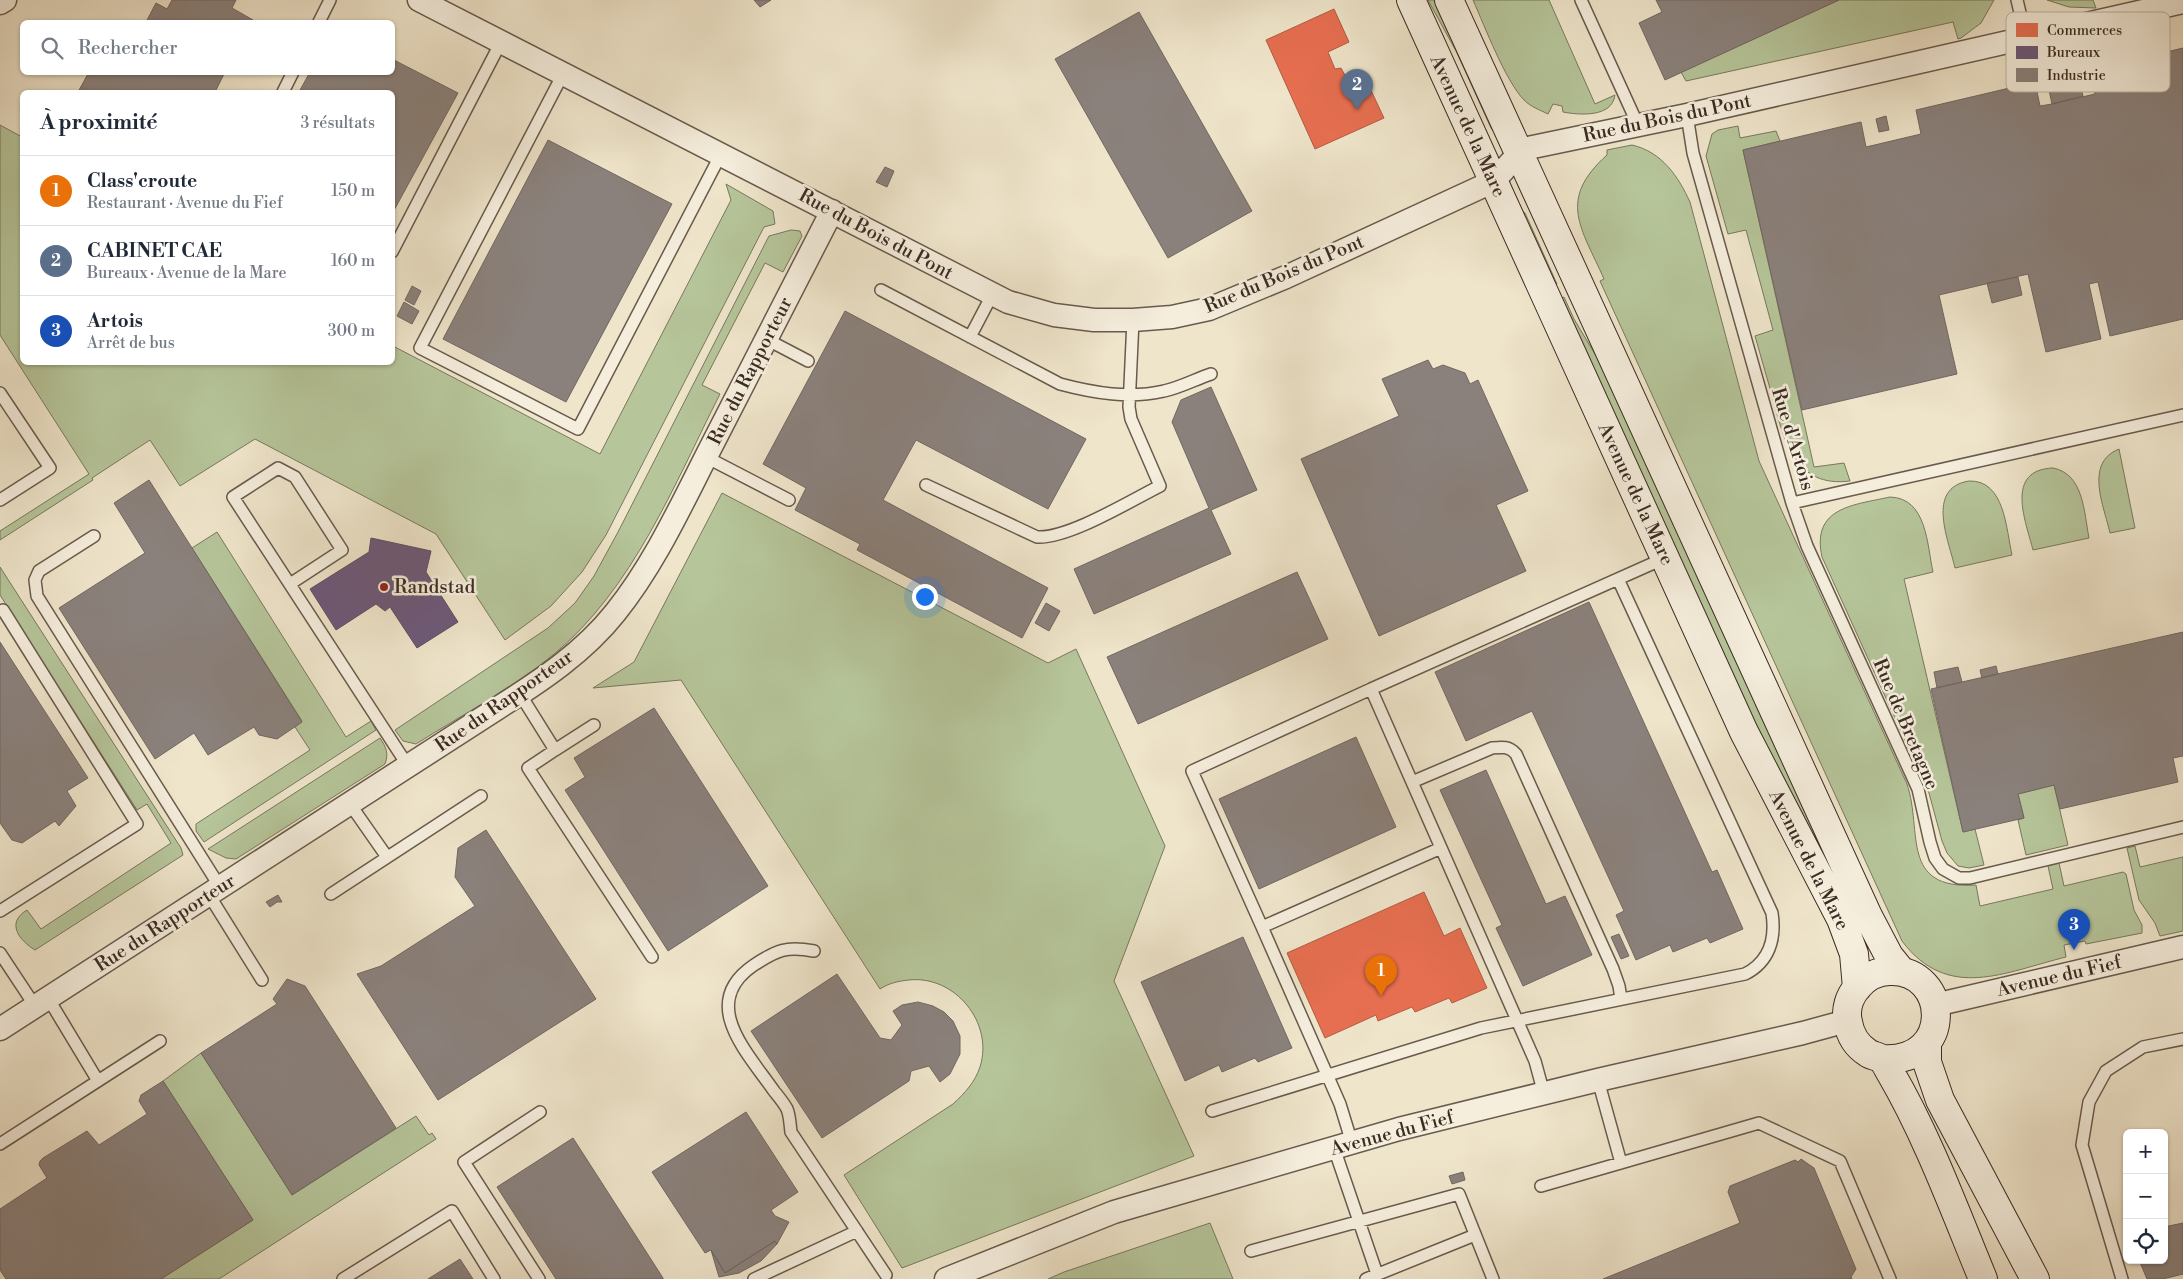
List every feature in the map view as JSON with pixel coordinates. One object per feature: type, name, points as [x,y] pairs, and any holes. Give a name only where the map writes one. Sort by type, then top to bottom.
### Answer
[{"type":"street","points":[[0,3],[5,0]]},
{"type":"street","name":"Rue du Bois du Pont","points":[[419,0],[832,210],[992,295],[1008,302],[1054,315],[1094,320],[1172,317],[1209,309],[1286,277],[1494,181],[1519,153],[1528,148],[1687,115],[2006,43]]},
{"type":"street","name":"Avenue de la Mare","points":[[1411,0],[1744,732],[1841,919],[1854,954],[1857,988],[1851,998],[1847,1021]]},
{"type":"street","name":"Avenue de la Mare","points":[[1449,0],[1868,916],[1889,956],[1902,972],[1920,980],[1932,996],[1935,1004]]},
{"type":"street","name":"Rue du Bois du Pont","points":[[2139,12],[2183,2]]},
{"type":"street","name":"Rue du Rapporteur","points":[[0,1029],[520,694],[550,674],[592,638],[614,614],[637,582],[669,529],[832,210]]},
{"type":"street","name":"Avenue du Fief","points":[[1935,1004],[2183,947]]},
{"type":"street","points":[[1857,988],[1866,979],[1877,973],[1902,972]]},
{"type":"street","points":[[1847,1021],[1851,1034],[1858,1045],[1869,1054],[1882,1059],[1907,1058],[1918,1052],[1927,1043],[1936,1025],[1935,1004]]},
{"type":"street","name":"Avenue du Fief","points":[[946,1279],[1114,1212],[1343,1145],[1399,1129],[1598,1080],[1803,1033],[1847,1021]]},
{"type":"street","points":[[1927,1043],[1927,1062],[1940,1100],[2035,1279]]},
{"type":"street","points":[[1882,1059],[1897,1086],[1942,1181],[1983,1279]]},
{"type":"lane","points":[[320,20],[330,0]]},
{"type":"lane","points":[[1581,0],[1638,125]]},
{"type":"lane","points":[[395,246],[500,42]]},
{"type":"lane","points":[[563,74],[420,348],[578,430],[720,154]]},
{"type":"lane","points":[[284,90],[292,75]]},
{"type":"lane","name":"Rue d'Artois","points":[[1687,115],[1693,153],[1792,503],[2183,415]]},
{"type":"lane","points":[[881,290],[1060,384],[1085,391],[1129,395],[1165,391],[1211,374]]},
{"type":"lane","points":[[970,337],[992,295]]},
{"type":"lane","points":[[926,485],[1037,537],[1050,537],[1069,532],[1160,486],[1131,419],[1129,395],[1133,320]]},
{"type":"lane","points":[[766,339],[808,361]]},
{"type":"lane","points":[[0,393],[50,468],[0,500]]},
{"type":"lane","points":[[706,457],[789,500]]},
{"type":"lane","points":[[290,584],[342,550],[295,477],[278,468],[233,497],[408,766]]},
{"type":"lane","name":"Rue de Bretagne","points":[[1792,503],[1808,546],[1918,789],[1935,858],[1943,869],[1959,878],[1970,878],[2183,827]]},
{"type":"lane","points":[[94,536],[39,571],[35,580],[37,596],[215,891],[262,980]]},
{"type":"lane","points":[[1377,1274],[1359,1221],[1343,1145],[1340,1104],[1192,771],[1372,688],[1665,558]]},
{"type":"lane","points":[[1212,1111],[1481,1028],[1745,974],[1754,970],[1763,961],[1770,948],[1774,925],[1768,902],[1618,579]]},
{"type":"lane","points":[[0,911],[137,824],[3,610]]},
{"type":"lane","points":[[1372,688],[1535,1062],[1544,1094]]},
{"type":"lane","points":[[520,694],[555,750]]},
{"type":"lane","points":[[594,725],[528,768],[652,957]]},
{"type":"lane","points":[[1412,782],[1492,748],[1504,747],[1512,749],[1516,754],[1613,969],[1619,986],[1620,999]]},
{"type":"lane","points":[[331,894],[480,796]]},
{"type":"lane","points":[[350,804],[387,857]]},
{"type":"lane","points":[[1262,927],[1441,848]]},
{"type":"lane","points":[[814,951],[788,948],[775,952],[743,973],[734,982],[729,996],[728,1012],[732,1029],[787,1110],[792,1132],[886,1275]]},
{"type":"lane","points":[[0,953],[42,1002],[98,1081]]},
{"type":"lane","points":[[2122,1279],[2082,1145],[2089,1102],[2106,1072],[2143,1047],[2183,1038]]},
{"type":"lane","points":[[0,1144],[160,1041]]},
{"type":"lane","points":[[1598,1080],[1622,1163]]},
{"type":"lane","points":[[540,1112],[464,1162],[540,1279]]},
{"type":"lane","points":[[1541,1186],[1759,1123],[1840,1161],[1890,1279]]},
{"type":"lane","points":[[1251,1251],[1459,1194],[1493,1279]]},
{"type":"lane","points":[[343,1279],[452,1211],[494,1279]]},
{"type":"lane","points":[[754,1279],[857,1231]]},
{"type":"lane","points":[[1366,1279],[1475,1235]]},
{"type":"green space","points":[[1428,0],[1442,0],[1496,135],[1491,128],[1456,51]]},
{"type":"green space","points":[[1473,0],[1549,0],[1595,104],[1615,95],[1613,102],[1608,108],[1586,114],[1563,112],[1562,106],[1553,104],[1548,114],[1530,105],[1524,100],[1510,80]]},
{"type":"green space","points":[[1839,0],[1994,0],[1981,23],[1958,39],[1953,22],[1686,81],[1681,72]]},
{"type":"green space","points":[[2047,0],[2093,0],[2096,8],[2069,7]]},
{"type":"green space","points":[[0,125],[20,136],[20,365],[395,365],[395,347],[600,454],[731,200],[726,184],[773,211],[775,224],[764,227],[606,535],[582,572],[551,606],[505,640],[436,534],[255,439],[180,486],[150,440],[92,478],[93,480],[0,540],[0,531],[89,474],[0,335]]},
{"type":"green space","points":[[1738,126],[1740,138],[1776,131],[1780,141],[1743,150],[1814,467],[1844,463],[1850,481],[1831,481],[1816,477],[1804,469],[1795,458],[1782,431],[1755,336],[1773,330],[1746,230],[1728,234],[1706,156],[1712,134],[1718,130]]},
{"type":"green space","points":[[1632,145],[1652,153],[1668,166],[1690,202],[1759,461],[1907,784],[1919,854],[1925,868],[1935,878],[1952,884],[1976,885],[1980,906],[2053,889],[2048,866],[2059,863],[2064,886],[2123,872],[2126,874],[2134,910],[2142,925],[2142,933],[2086,944],[2085,941],[2064,945],[2066,957],[1999,975],[1978,978],[1958,977],[1938,971],[1920,960],[1902,941],[1600,281],[1604,279],[1582,229],[1578,214],[1578,200],[1582,186],[1592,171],[1607,155],[1607,150]]},
{"type":"green space","points":[[1522,211],[1525,213],[1557,284],[1551,287]]},
{"type":"green space","points":[[791,230],[800,231],[802,236],[783,272],[765,263],[702,385],[720,394],[649,534],[629,567],[606,599],[581,629],[553,655],[520,679],[416,744],[403,741],[395,730],[548,628],[575,603],[594,576],[618,532],[769,236]]},
{"type":"green space","points":[[1564,297],[1574,319],[1626,406],[1863,926],[1802,825],[1557,300]]},
{"type":"green space","points":[[2119,449],[2135,528],[2110,533],[2101,498],[2099,475],[2102,464],[2108,456]]},
{"type":"green space","points":[[2053,468],[2071,478],[2077,486],[2084,506],[2089,538],[2033,550],[2023,512],[2023,487],[2028,478],[2038,471]]},
{"type":"green space","points":[[1969,481],[1981,483],[1990,488],[1997,497],[2002,508],[2012,555],[1955,568],[1945,530],[1944,504],[1947,494],[1956,486]]},
{"type":"green space","points":[[722,493],[1048,663],[1076,649],[1165,846],[1114,981],[1194,1156],[902,1268],[844,1175],[953,1104],[965,1091],[978,1072],[983,1050],[981,1034],[976,1019],[967,1005],[955,994],[941,985],[926,980],[909,980],[887,985],[880,989],[681,680],[593,688],[634,662]]},
{"type":"green space","points":[[1890,497],[1902,499],[1911,505],[1918,514],[1927,537],[1933,572],[1904,579],[1963,832],[1975,829],[1984,865],[1969,868],[1958,866],[1947,853],[1929,793],[1822,557],[1820,540],[1823,528],[1829,518],[1838,511],[1850,506]]},
{"type":"green space","points":[[217,532],[346,737],[371,721],[376,730],[204,842],[196,831],[196,824],[310,750],[295,727],[302,721],[192,548]]},
{"type":"green space","points":[[0,567],[181,848],[183,855],[35,950],[24,942],[17,931],[17,920],[20,915],[27,910],[41,929],[171,843],[147,804],[137,810],[0,595]]},
{"type":"green space","points":[[380,738],[386,750],[385,764],[236,859],[226,858],[208,849]]},
{"type":"green space","points":[[2054,785],[2068,845],[2026,855],[2018,820],[2024,818],[2018,794]]},
{"type":"green space","points":[[2135,846],[2140,867],[2183,857],[2183,931],[2160,936],[2155,923],[2139,900],[2127,848]]},
{"type":"green space","points":[[201,1053],[292,1195],[416,1116],[429,1135],[432,1133],[436,1139],[219,1279],[161,1279],[253,1220],[163,1081]]},
{"type":"green space","points":[[1210,1223],[1233,1279],[1048,1279],[1064,1272]]},
{"type":"building: Commerces","points":[[1334,9],[1349,42],[1328,52],[1335,69],[1341,68],[1347,79],[1342,83],[1347,94],[1368,84],[1384,118],[1315,149],[1266,40]]},
{"type":"building: Commerces","points":[[1424,892],[1444,936],[1460,928],[1487,988],[1452,1003],[1449,998],[1415,1012],[1412,1007],[1378,1021],[1376,1015],[1325,1038],[1287,953]]},
{"type":"building: Bureaux","points":[[371,538],[431,551],[426,572],[458,622],[417,648],[390,607],[385,611],[376,604],[336,630],[310,589],[369,552]]},
{"type":"building: Industrie","points":[[172,0],[236,0],[232,8],[253,20],[147,20],[156,3],[167,9]]},
{"type":"building: Industrie","points":[[754,0],[771,0],[760,7]]},
{"type":"building: Industrie","points":[[1656,0],[1839,0],[1665,80],[1639,23],[1662,12]]},
{"type":"building: Industrie","points":[[1139,12],[1252,211],[1168,258],[1055,59]]},
{"type":"building: Industrie","points":[[2183,48],[2183,319],[2110,336],[2098,282],[2089,284],[2101,339],[2046,352],[2028,274],[1939,295],[1957,374],[1802,410],[1743,150],[1861,122],[1866,147],[1921,134],[1916,110],[2006,89],[2006,92],[2037,92],[2040,106],[2095,94],[2095,92],[2170,92],[2170,51]]},
{"type":"building: Industrie","points":[[395,61],[458,93],[395,208],[395,90],[300,90],[308,75],[395,75]]},
{"type":"building: Industrie","points":[[87,75],[224,75],[216,90],[79,90]]},
{"type":"building: Industrie","points":[[2049,92],[2082,92],[2083,96],[2052,104]]},
{"type":"building: Industrie","points":[[1886,116],[1889,130],[1879,132],[1876,119]]},
{"type":"building: Industrie","points":[[548,140],[672,204],[566,402],[443,339]]},
{"type":"building: Industrie","points":[[885,167],[894,171],[887,187],[876,182]]},
{"type":"building: Industrie","points":[[2018,277],[2022,295],[1992,303],[1987,283]]},
{"type":"building: Industrie","points":[[412,286],[421,291],[414,305],[405,300]]},
{"type":"building: Industrie","points":[[404,302],[419,311],[412,324],[397,316]]},
{"type":"building: Industrie","points":[[845,311],[1086,439],[1048,509],[916,440],[883,500],[1048,588],[1022,638],[857,550],[860,544],[795,510],[806,488],[763,464]]},
{"type":"building: Industrie","points":[[1428,360],[1433,369],[1443,365],[1465,373],[1470,384],[1478,380],[1528,491],[1496,505],[1526,571],[1379,636],[1301,459],[1399,416],[1382,379]]},
{"type":"building: Industrie","points":[[1211,387],[1257,490],[1211,510],[1231,554],[1094,614],[1074,569],[1209,508],[1172,422],[1181,400]]},
{"type":"building: Industrie","points":[[149,480],[302,722],[277,739],[259,735],[254,727],[208,755],[194,733],[155,759],[59,608],[145,553],[114,503]]},
{"type":"building: Industrie","points":[[1297,572],[1328,639],[1138,724],[1107,657]]},
{"type":"building: Industrie","points":[[1589,602],[1712,872],[1717,870],[1743,929],[1710,943],[1707,938],[1673,952],[1670,945],[1636,960],[1616,915],[1624,911],[1532,711],[1466,741],[1435,672]]},
{"type":"building: Industrie","points":[[1046,603],[1060,611],[1049,631],[1035,623]]},
{"type":"building: Industrie","points":[[2183,632],[2183,756],[2173,758],[2178,782],[2060,809],[2054,785],[2018,794],[2024,818],[1963,832],[1931,689]]},
{"type":"building: Industrie","points":[[0,642],[88,778],[67,791],[76,806],[59,826],[55,821],[22,843],[12,840],[0,823]]},
{"type":"building: Industrie","points":[[1996,666],[1998,674],[1982,678],[1980,670]]},
{"type":"building: Industrie","points":[[1958,667],[1962,682],[1937,688],[1934,672]]},
{"type":"building: Industrie","points":[[654,708],[768,886],[668,951],[565,790],[585,777],[574,758]]},
{"type":"building: Industrie","points":[[1356,737],[1396,827],[1259,889],[1219,799]]},
{"type":"building: Industrie","points":[[1486,770],[1546,904],[1565,896],[1592,955],[1523,986],[1496,928],[1502,925],[1440,790]]},
{"type":"building: Industrie","points":[[486,830],[596,999],[438,1100],[357,974],[381,966],[475,906],[455,877],[458,848]]},
{"type":"building: Industrie","points":[[278,895],[282,902],[277,902],[270,907],[266,902]]},
{"type":"building: Industrie","points":[[1619,934],[1629,956],[1621,959],[1611,937]]},
{"type":"building: Industrie","points":[[1243,937],[1292,1048],[1258,1062],[1255,1058],[1222,1072],[1219,1065],[1185,1081],[1141,982]]},
{"type":"building: Industrie","points":[[837,974],[880,1038],[891,1040],[902,1025],[893,1011],[902,1005],[918,1002],[933,1006],[944,1012],[953,1021],[960,1036],[960,1054],[950,1074],[940,1082],[929,1066],[911,1071],[909,1081],[822,1138],[751,1031]]},
{"type":"building: Industrie","points":[[287,979],[305,986],[396,1128],[292,1195],[201,1053],[277,1004],[273,999]]},
{"type":"building: Industrie","points":[[163,1081],[253,1220],[161,1279],[6,1279],[0,1270],[0,1209],[47,1178],[39,1165],[43,1158],[87,1131],[99,1145],[147,1114],[139,1101],[141,1095]]},
{"type":"building: Industrie","points":[[746,1112],[798,1192],[771,1210],[775,1216],[789,1222],[777,1244],[775,1241],[725,1273],[711,1250],[705,1253],[652,1172]]},
{"type":"building: Industrie","points":[[573,1138],[663,1279],[556,1279],[497,1187]]},
{"type":"building: Industrie","points":[[1801,1159],[1814,1168],[1856,1269],[1851,1277],[1852,1279],[1603,1279],[1740,1223],[1728,1192],[1730,1186],[1795,1160],[1798,1162]]},
{"type":"building: Industrie","points":[[1463,1172],[1465,1180],[1452,1184],[1449,1176]]},
{"type":"building: Industrie","points":[[2183,1223],[2183,1274],[2163,1279],[2147,1279],[2141,1264],[2168,1264],[2168,1226]]},
{"type":"building: Industrie","points":[[775,1241],[777,1244],[761,1261],[739,1273],[719,1277],[711,1250],[725,1273]]},
{"type":"building: Industrie","points":[[460,1259],[473,1279],[428,1279]]},
{"type":"place","name":"CABINET CAE","points":[[1357,110]]},
{"type":"place","name":"Randstad","points":[[384,587]]},
{"type":"place","name":"Artois","points":[[2074,950]]},
{"type":"place","name":"Class'croute","points":[[1381,996]]}]
